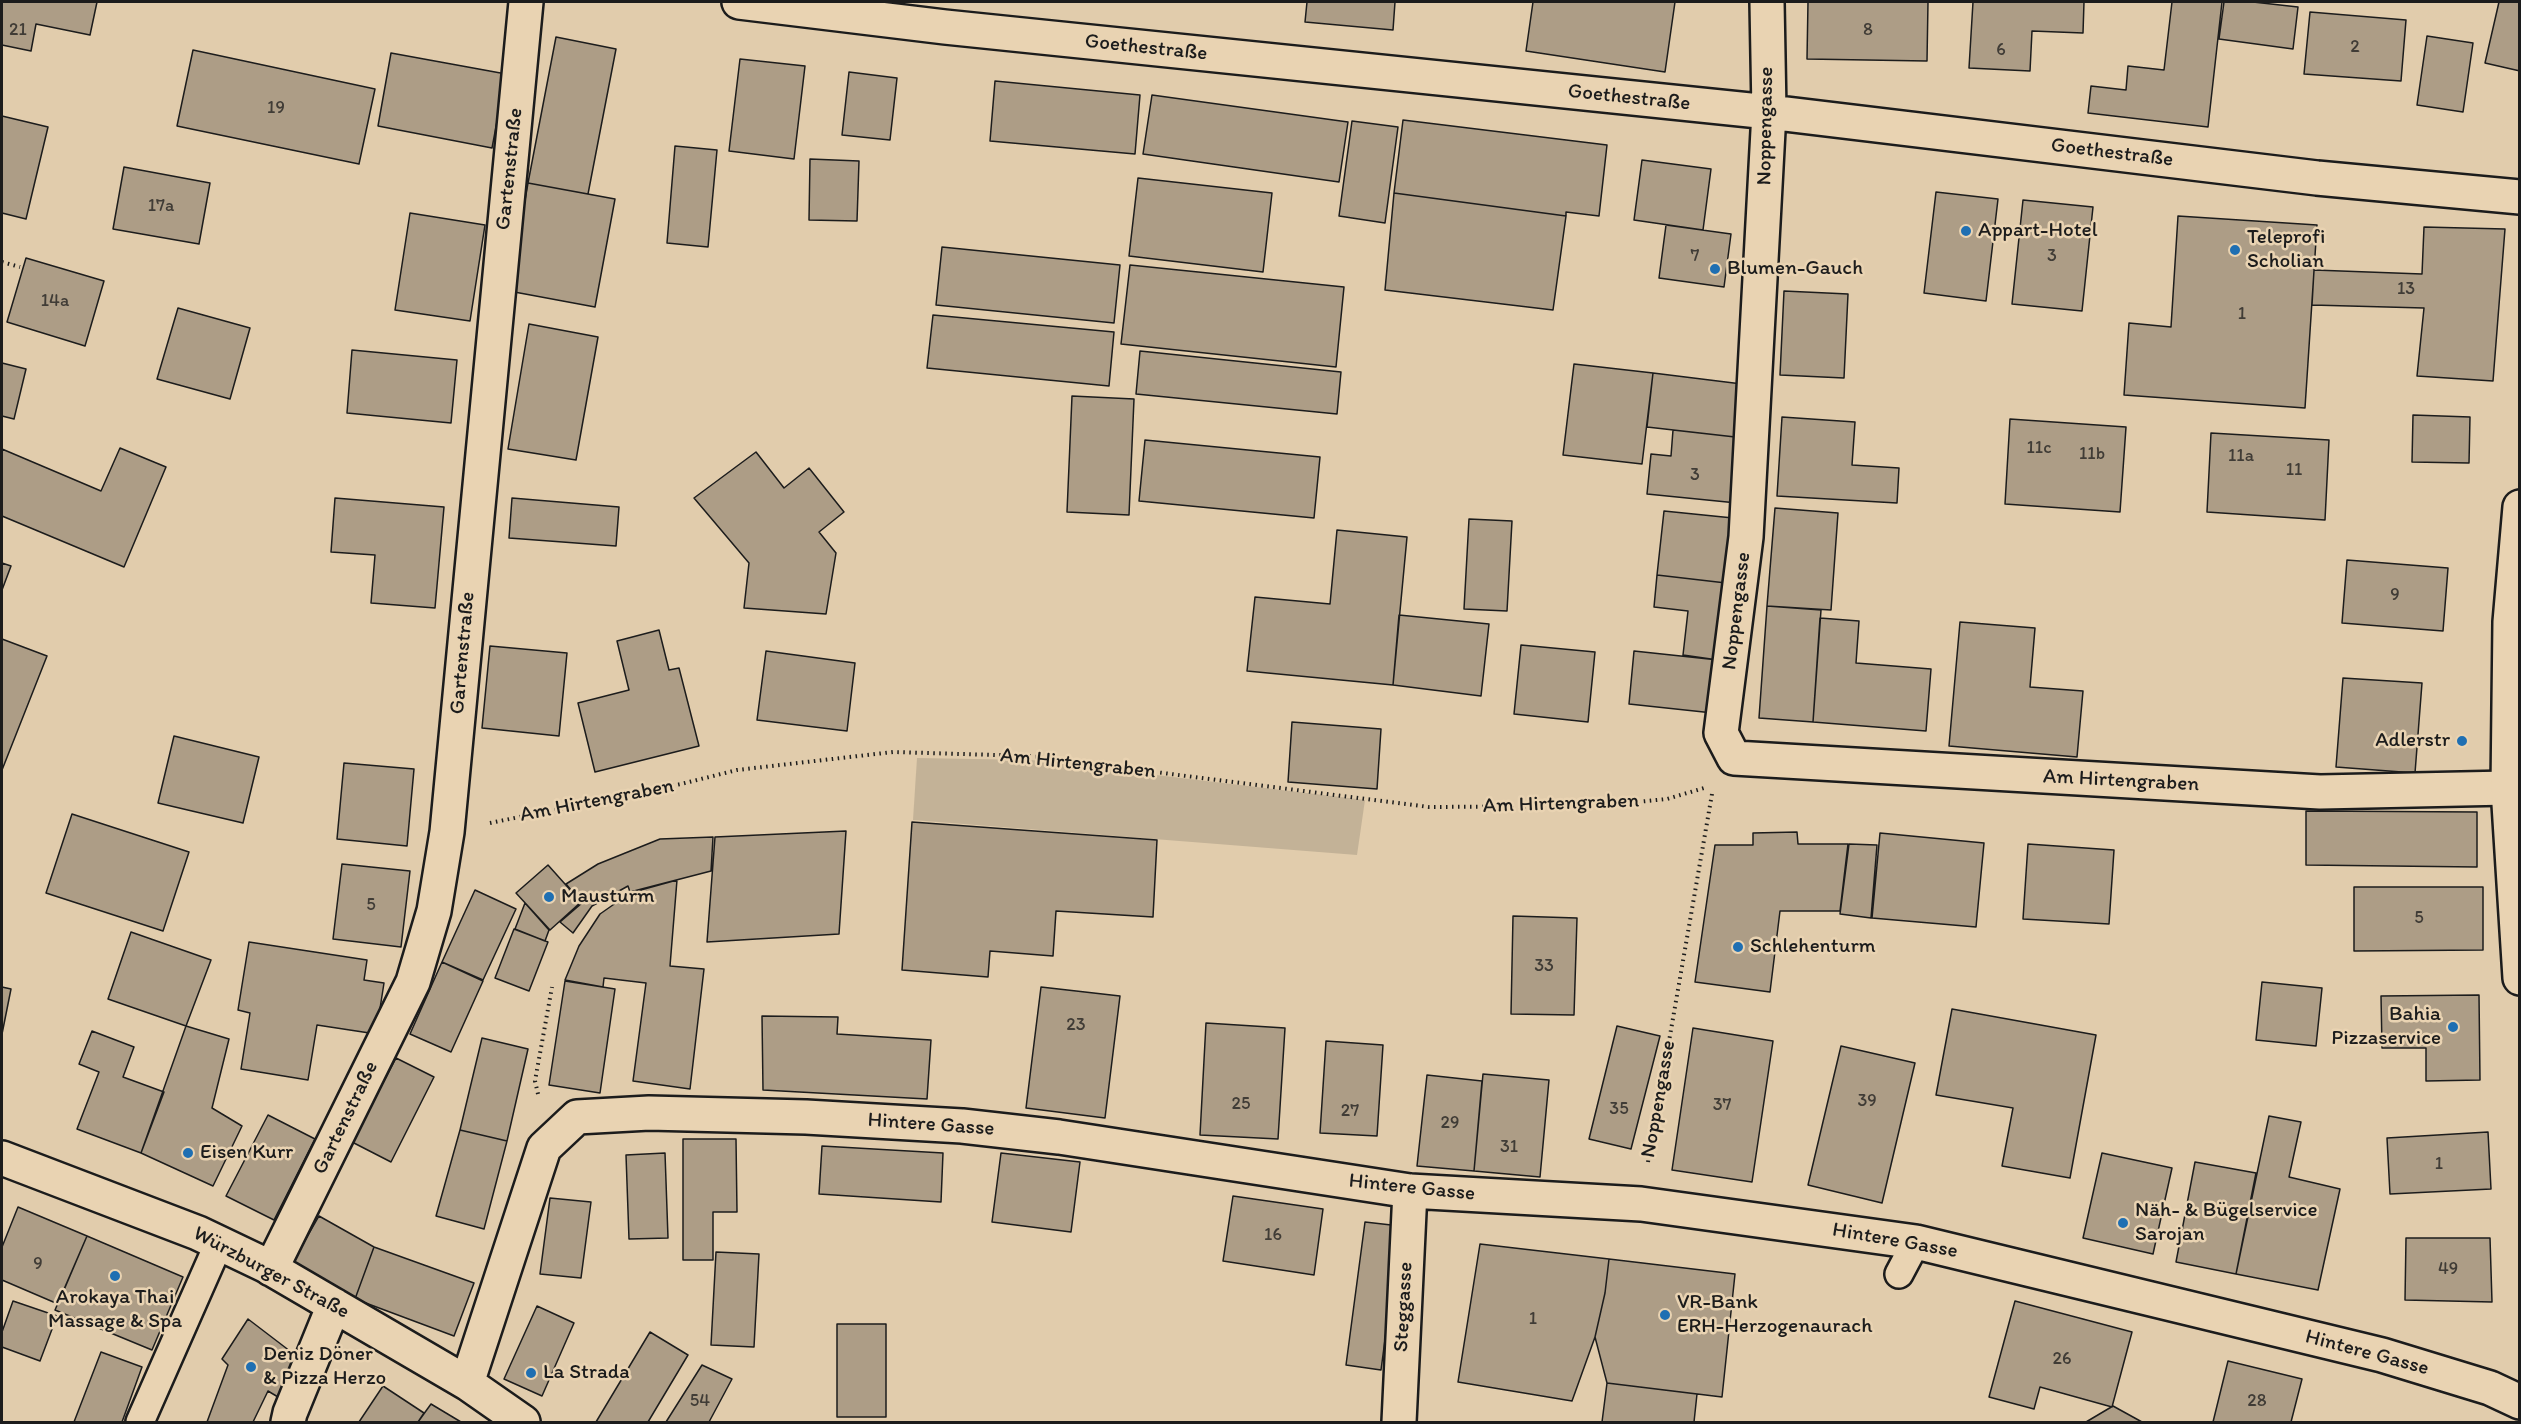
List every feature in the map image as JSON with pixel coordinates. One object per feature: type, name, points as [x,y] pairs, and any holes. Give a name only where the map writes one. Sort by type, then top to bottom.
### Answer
[{"type":"street","name":"Gartenstraße","points":[[271,1269],[413,982],[434,911],[447,832],[526,2]]},
{"type":"street","name":"Goethestraße","points":[[739,2],[947,14],[2317,178],[2520,197]]},
{"type":"street","name":"Noppengasse","points":[[1734,758],[1721,733],[1746,537],[1769,112],[1767,2]]},
{"type":"street","points":[[2520,507],[2510,622],[2508,788],[2520,978]]},
{"type":"street","name":"Am Hirtengraben","points":[[1734,758],[2320,792],[2508,788]]},
{"type":"street","name":"Hintere Gasse","points":[[467,1383],[544,1148],[577,1117],[649,1113],[806,1117],[962,1126],[1059,1137],[1410,1191],[1641,1204],[1916,1242],[2382,1354],[2490,1388],[2520,1402]]},
{"type":"street","name":"Würzburger Straße","points":[[2,1158],[198,1233],[271,1269],[467,1383],[523,1422]]},
{"type":"street","name":"Steggasse","points":[[1399,1422],[1410,1191]]},
{"type":"street","points":[[288,1422],[334,1305]]},
{"type":"lane","points":[[1899,1274],[1916,1242]]},
{"type":"lane","points":[[140,1422],[219,1243]]},
{"type":"path","points":[[2,262],[20,267]]},
{"type":"path","name":"Am Hirtengraben","points":[[447,832],[681,784],[737,770],[893,752],[1030,756],[1429,807],[1596,806],[1667,799],[1713,785]]},
{"type":"path","name":"Noppengasse","points":[[1641,1204],[1713,785]]},
{"type":"path","points":[[551,1141],[535,1082],[552,987]]},
{"type":"shaded area","points":[[917,758],[1031,760],[1365,800],[1357,855],[913,820]]},
{"type":"building","points":[[2,2],[97,2],[90,35],[36,24],[31,51],[2,45]]},
{"type":"building","points":[[1307,2],[1395,2],[1393,30],[1305,22]]},
{"type":"building","points":[[1533,2],[1675,2],[1665,72],[1526,51]]},
{"type":"building","points":[[1808,2],[1928,2],[1927,61],[1807,59]]},
{"type":"building","points":[[1973,2],[2084,2],[2083,33],[2032,31],[2030,71],[1969,68]]},
{"type":"building","points":[[2172,2],[2222,2],[2208,127],[2088,113],[2091,86],[2126,90],[2128,66],[2164,70]]},
{"type":"building","points":[[2224,2],[2253,2],[2298,7],[2293,49],[2219,39]]},
{"type":"building","points":[[2499,2],[2520,2],[2520,71],[2485,63]]},
{"type":"building","points":[[2310,12],[2406,20],[2401,81],[2304,74]]},
{"type":"building","points":[[2427,36],[2473,43],[2463,112],[2417,105]]},
{"type":"building","points":[[556,37],[616,49],[588,194],[528,183]]},
{"type":"building","points":[[193,50],[375,89],[359,164],[177,126]]},
{"type":"building","points":[[391,53],[506,74],[492,148],[378,126]]},
{"type":"building","points":[[740,59],[805,66],[794,159],[729,151]]},
{"type":"building","points":[[849,72],[897,78],[890,140],[842,135]]},
{"type":"building","points":[[995,81],[1140,95],[1135,154],[990,141]]},
{"type":"building","points":[[1152,95],[1348,122],[1339,182],[1143,154]]},
{"type":"building","points":[[2,116],[48,127],[26,219],[2,213]]},
{"type":"building","points":[[1403,120],[1607,145],[1599,216],[1566,212],[1566,216],[1394,193]]},
{"type":"building","points":[[1352,121],[1398,127],[1385,223],[1339,216]]},
{"type":"building","points":[[675,146],[717,150],[708,247],[667,243]]},
{"type":"building","points":[[810,159],[859,161],[857,221],[809,220]]},
{"type":"building","points":[[1642,160],[1711,169],[1703,230],[1634,220]]},
{"type":"building","points":[[124,167],[210,183],[199,244],[113,229]]},
{"type":"building","points":[[1138,178],[1272,193],[1263,272],[1129,256]]},
{"type":"building","points":[[528,183],[615,199],[595,307],[509,291]]},
{"type":"building","points":[[1936,192],[1998,199],[1986,301],[1924,293]]},
{"type":"building","points":[[1394,193],[1566,216],[1553,310],[1385,290]]},
{"type":"building","points":[[2023,200],[2093,207],[2082,311],[2012,304]]},
{"type":"building","points":[[410,213],[485,225],[470,321],[395,310]]},
{"type":"building","points":[[2178,216],[2317,225],[2305,408],[2124,395],[2129,323],[2171,327]]},
{"type":"building","points":[[1666,225],[1731,234],[1724,287],[1659,278]]},
{"type":"building","points":[[2424,227],[2505,229],[2493,381],[2417,376],[2424,308],[2312,305],[2314,270],[2422,274]]},
{"type":"building","points":[[942,247],[1120,265],[1114,323],[936,305]]},
{"type":"building","points":[[26,258],[104,281],[85,346],[7,322]]},
{"type":"building","points":[[1130,265],[1344,287],[1336,367],[1121,344]]},
{"type":"building","points":[[1784,291],[1848,294],[1844,378],[1780,375]]},
{"type":"building","points":[[178,308],[250,328],[230,399],[157,379]]},
{"type":"building","points":[[933,315],[1114,332],[1109,386],[927,368]]},
{"type":"building","points":[[529,324],[598,337],[576,460],[508,449]]},
{"type":"building","points":[[352,350],[457,360],[451,423],[347,413]]},
{"type":"building","points":[[1140,351],[1341,372],[1337,414],[1136,394]]},
{"type":"building","points":[[2,363],[26,369],[14,419],[2,416]]},
{"type":"building","points":[[1574,364],[1653,373],[1642,464],[1563,455]]},
{"type":"building","points":[[1653,373],[1750,385],[1744,438],[1647,427]]},
{"type":"building","points":[[1072,396],[1134,399],[1129,515],[1067,512]]},
{"type":"building","points":[[2413,415],[2470,417],[2469,463],[2412,462]]},
{"type":"building","points":[[1782,417],[1855,422],[1852,465],[1899,468],[1897,503],[1777,496]]},
{"type":"building","points":[[2010,419],[2126,427],[2120,512],[2005,504]]},
{"type":"building","points":[[1673,430],[1744,438],[1737,503],[1647,494],[1651,454],[1671,456]]},
{"type":"building","points":[[2211,433],[2329,440],[2325,520],[2207,512]]},
{"type":"building","points":[[1145,440],[1320,457],[1314,518],[1139,501]]},
{"type":"building","points":[[120,448],[166,467],[124,567],[2,516],[2,449],[101,491]]},
{"type":"building","points":[[756,452],[784,488],[809,468],[844,512],[819,532],[836,553],[826,614],[744,608],[749,563],[694,498]]},
{"type":"building","points":[[335,498],[444,507],[435,608],[371,603],[375,555],[331,552]]},
{"type":"building","points":[[512,498],[619,507],[616,546],[509,538]]},
{"type":"building","points":[[1775,508],[1838,513],[1831,610],[1767,606]]},
{"type":"building","points":[[1664,511],[1733,518],[1726,583],[1657,575]]},
{"type":"building","points":[[1469,519],[1512,521],[1507,611],[1464,609]]},
{"type":"building","points":[[1337,530],[1407,537],[1393,685],[1247,671],[1255,597],[1330,604]]},
{"type":"building","points":[[2347,560],[2448,568],[2443,631],[2342,623]]},
{"type":"building","points":[[2,563],[11,566],[2,590]]},
{"type":"building","points":[[1657,575],[1726,583],[1718,660],[1683,655],[1688,611],[1654,607]]},
{"type":"building","points":[[1767,606],[1821,610],[1813,722],[1759,718]]},
{"type":"building","points":[[1399,615],[1489,624],[1481,696],[1393,685]]},
{"type":"building","points":[[1820,618],[1859,621],[1856,663],[1931,669],[1926,731],[1813,722]]},
{"type":"building","points":[[1960,622],[2035,628],[2030,687],[2083,691],[2077,757],[1949,746]]},
{"type":"building","points":[[659,630],[669,670],[679,668],[699,746],[595,772],[578,703],[629,690],[617,641]]},
{"type":"building","points":[[2,639],[47,656],[2,770]]},
{"type":"building","points":[[1521,645],[1595,652],[1588,722],[1514,714]]},
{"type":"building","points":[[490,646],[567,653],[559,736],[482,728]]},
{"type":"building","points":[[766,651],[855,663],[847,731],[757,720]]},
{"type":"building","points":[[1634,651],[1718,660],[1713,713],[1629,704]]},
{"type":"building","points":[[2343,678],[2422,683],[2415,773],[2336,767]]},
{"type":"building","points":[[1292,722],[1381,729],[1377,789],[1288,782]]},
{"type":"building","points":[[174,736],[259,757],[243,823],[158,803]]},
{"type":"building","points":[[344,763],[414,769],[407,846],[337,839]]},
{"type":"building","points":[[2306,811],[2477,812],[2477,867],[2306,865]]},
{"type":"building","points":[[72,814],[189,852],[163,931],[46,893]]},
{"type":"building","points":[[912,822],[1157,840],[1153,917],[1056,911],[1053,956],[990,951],[988,977],[902,970]]},
{"type":"building","points":[[846,831],[839,934],[707,942],[715,837]]},
{"type":"building","name":"Schlehenturm","points":[[1797,832],[1798,844],[1848,844],[1840,911],[1780,911],[1770,992],[1695,982],[1715,845],[1753,845],[1753,833]]},
{"type":"building","points":[[1880,833],[1984,843],[1976,927],[1872,918]]},
{"type":"building","points":[[713,837],[711,871],[630,892],[628,886],[592,906],[573,933],[560,922],[582,903],[566,884],[598,864],[660,839]]},
{"type":"building","points":[[1849,844],[1877,845],[1871,918],[1840,914]]},
{"type":"building","points":[[2028,844],[2114,850],[2109,924],[2023,919]]},
{"type":"building","points":[[342,864],[410,871],[401,947],[333,939]]},
{"type":"building","name":"Mausturm","points":[[548,865],[581,902],[550,930],[516,893]]},
{"type":"building","points":[[677,880],[670,966],[704,969],[690,1089],[633,1081],[646,983],[604,978],[603,987],[565,980],[579,946],[600,914],[630,893]]},
{"type":"building","points":[[2354,887],[2483,887],[2483,950],[2354,951]]},
{"type":"building","points":[[475,890],[516,909],[483,980],[442,962]]},
{"type":"building","points":[[525,903],[549,930],[545,941],[515,929]]},
{"type":"building","points":[[1513,916],[1577,918],[1574,1015],[1511,1014]]},
{"type":"building","points":[[514,929],[548,942],[529,991],[495,978]]},
{"type":"building","points":[[131,932],[211,960],[186,1026],[108,999]]},
{"type":"building","points":[[249,942],[367,960],[364,980],[384,983],[376,1034],[317,1025],[308,1080],[241,1069],[250,1013],[238,1010]]},
{"type":"building","points":[[442,962],[483,981],[451,1052],[410,1034]]},
{"type":"building","points":[[565,981],[615,989],[600,1093],[549,1085]]},
{"type":"building","points":[[2262,982],[2322,988],[2316,1046],[2256,1040]]},
{"type":"building","points":[[2,987],[11,989],[2,1034]]},
{"type":"building","points":[[1041,987],[1120,996],[1105,1118],[1026,1108]]},
{"type":"building","points":[[2479,995],[2480,1080],[2426,1081],[2426,1048],[2382,1048],[2381,996]]},
{"type":"building","points":[[1952,1009],[2096,1035],[2070,1178],[2002,1166],[2013,1108],[1936,1095]]},
{"type":"building","points":[[762,1016],[838,1017],[837,1034],[931,1040],[927,1099],[763,1090]]},
{"type":"building","points":[[1206,1023],[1285,1028],[1278,1139],[1200,1135]]},
{"type":"building","points":[[186,1026],[229,1039],[212,1108],[242,1126],[213,1186],[141,1153]]},
{"type":"building","points":[[1617,1026],[1660,1036],[1631,1149],[1589,1139]]},
{"type":"building","points":[[1693,1028],[1773,1041],[1752,1182],[1672,1170]]},
{"type":"building","points":[[92,1031],[134,1047],[123,1077],[164,1092],[141,1153],[77,1129],[99,1072],[79,1064]]},
{"type":"building","points":[[482,1038],[528,1049],[507,1141],[460,1130]]},
{"type":"building","points":[[1326,1041],[1383,1045],[1377,1136],[1320,1133]]},
{"type":"building","points":[[1841,1046],[1915,1063],[1882,1203],[1808,1185]]},
{"type":"building","points":[[396,1058],[434,1077],[391,1162],[352,1142]]},
{"type":"building","points":[[1483,1074],[1549,1080],[1540,1177],[1474,1171]]},
{"type":"building","points":[[1427,1075],[1482,1081],[1474,1171],[1417,1166]]},
{"type":"building","points":[[268,1115],[315,1139],[274,1220],[226,1196]]},
{"type":"building","points":[[2269,1116],[2301,1122],[2289,1177],[2340,1189],[2318,1290],[2236,1274]]},
{"type":"building","points":[[460,1130],[507,1141],[484,1229],[436,1216]]},
{"type":"building","points":[[2488,1132],[2491,1189],[2390,1194],[2387,1138]]},
{"type":"building","points":[[683,1139],[736,1139],[737,1212],[713,1212],[713,1260],[683,1260]]},
{"type":"building","points":[[822,1146],[943,1153],[941,1202],[819,1194]]},
{"type":"building","points":[[665,1153],[668,1238],[629,1239],[626,1155]]},
{"type":"building","points":[[1001,1153],[1080,1162],[1071,1232],[992,1222]]},
{"type":"building","points":[[2102,1153],[2172,1168],[2153,1254],[2083,1238]]},
{"type":"building","points":[[2195,1162],[2256,1173],[2236,1274],[2176,1262]]},
{"type":"building","points":[[1233,1196],[1323,1209],[1314,1275],[1223,1261]]},
{"type":"building","points":[[550,1198],[591,1202],[581,1278],[540,1274]]},
{"type":"building","points":[[18,1207],[87,1236],[58,1304],[2,1280],[2,1247]]},
{"type":"building","points":[[319,1216],[374,1247],[355,1299],[291,1265]]},
{"type":"building","points":[[1365,1222],[1400,1226],[1381,1370],[1346,1365]]},
{"type":"building","points":[[87,1236],[183,1277],[152,1350],[55,1310]]},
{"type":"building","points":[[2406,1238],[2490,1238],[2492,1302],[2405,1300]]},
{"type":"building","points":[[1480,1244],[1609,1259],[1605,1293],[1595,1337],[1572,1401],[1458,1382]]},
{"type":"building","points":[[374,1247],[474,1283],[454,1336],[355,1299]]},
{"type":"building","points":[[716,1252],[759,1254],[754,1347],[711,1345]]},
{"type":"building","name":"VR-Bank ERH-Herzogenaurach","points":[[1609,1259],[1735,1274],[1722,1397],[1607,1383],[1595,1337],[1605,1293]]},
{"type":"building","points":[[13,1301],[57,1316],[40,1361],[2,1347],[2,1332]]},
{"type":"building","points":[[2015,1301],[2132,1332],[2112,1407],[2040,1387],[2034,1409],[1989,1397]]},
{"type":"building","points":[[537,1306],[574,1323],[542,1396],[504,1379]]},
{"type":"building","points":[[248,1319],[303,1361],[283,1400],[268,1391],[253,1422],[207,1422],[228,1365],[222,1359]]},
{"type":"building","points":[[837,1324],[886,1324],[886,1417],[837,1417]]},
{"type":"building","points":[[650,1332],[688,1355],[648,1422],[596,1422]]},
{"type":"building","points":[[101,1352],[142,1367],[122,1422],[74,1422]]},
{"type":"building","points":[[2228,1361],[2302,1379],[2291,1422],[2213,1422]]},
{"type":"building","points":[[702,1365],[732,1379],[709,1422],[666,1422]]},
{"type":"building","points":[[1607,1383],[1697,1394],[1694,1422],[1602,1422]]},
{"type":"building","points":[[383,1386],[424,1413],[418,1422],[359,1422]]},
{"type":"building","points":[[431,1404],[461,1422],[418,1422]]},
{"type":"building","points":[[2113,1406],[2142,1422],[2086,1422]]},
{"type":"place","name":"Appart-Hotel","points":[[1966,231]]},
{"type":"place","name":"Teleprofi Scholian","points":[[2235,250]]},
{"type":"place","name":"Blumen-Gauch","points":[[1715,269]]},
{"type":"place","name":"Adlerstr","points":[[2462,741]]},
{"type":"place","name":"Mausturm","points":[[549,897]]},
{"type":"place","name":"Schlehenturm","points":[[1738,947]]},
{"type":"place","name":"Bahia Pizzaservice","points":[[2453,1027]]},
{"type":"place","name":"Eisen Kurr","points":[[188,1153]]},
{"type":"place","name":"Näh- & Bügelservice Sarojan","points":[[2123,1223]]},
{"type":"place","name":"Arokaya Thai Massage & Spa","points":[[115,1276]]},
{"type":"place","name":"VR-Bank ERH-Herzogenaurach","points":[[1665,1315]]},
{"type":"place","name":"Deniz Döner & Pizza Herzo","points":[[251,1367]]},
{"type":"place","name":"La Strada","points":[[531,1373]]}]
